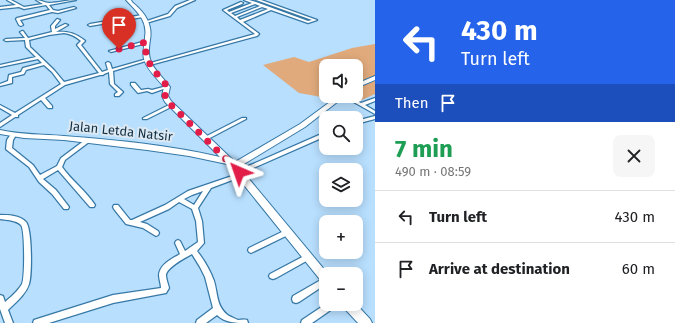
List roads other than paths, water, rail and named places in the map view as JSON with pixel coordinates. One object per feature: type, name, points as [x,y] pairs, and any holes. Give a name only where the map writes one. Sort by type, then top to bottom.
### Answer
[{"type":"street","points":[[9,0],[33,15]]},
{"type":"street","points":[[38,0],[48,5],[52,11]]},
{"type":"street","points":[[24,8],[74,0]]},
{"type":"street","points":[[128,0],[144,19],[148,28],[146,42],[148,62],[167,88]]},
{"type":"street","points":[[90,26],[169,15],[176,8],[193,0]]},
{"type":"street","points":[[229,13],[254,3],[259,0],[315,20],[310,23],[270,9],[254,3],[246,0]]},
{"type":"street","points":[[0,125],[63,84],[257,34],[225,9],[241,3]]},
{"type":"street","points":[[0,8],[18,6]]},
{"type":"street","points":[[235,17],[262,6]]},
{"type":"street","points":[[241,21],[276,6]]},
{"type":"street","points":[[20,25],[17,19],[52,11],[58,12],[74,8]]},
{"type":"street","points":[[54,32],[54,24],[58,20]]},
{"type":"street","points":[[6,40],[27,39],[54,32],[66,25]]},
{"type":"street","points":[[22,32],[27,39],[28,47],[45,63],[63,84]]},
{"type":"street","points":[[54,32],[72,33],[80,38],[83,41],[79,44],[102,74]]},
{"type":"street","points":[[111,51],[146,42]]},
{"type":"street","points":[[0,66],[38,58]]},
{"type":"street","points":[[0,85],[10,82],[10,76],[23,73],[25,69],[45,63]]},
{"type":"street","points":[[108,63],[111,71],[112,84],[121,92],[116,95]]},
{"type":"street","points":[[363,80],[375,74]]},
{"type":"street","points":[[363,83],[375,78]]},
{"type":"street","points":[[133,84],[140,92],[148,90],[152,92],[167,88]]},
{"type":"street","points":[[167,88],[165,96],[171,106],[206,138],[236,169],[319,270]]},
{"type":"street","points":[[42,98],[50,107]]},
{"type":"street","points":[[362,105],[375,99]]},
{"type":"street","points":[[132,224],[180,200],[190,193],[208,188],[297,126],[326,103]]},
{"type":"street","points":[[236,169],[314,119],[333,103]]},
{"type":"street","points":[[358,103],[375,113]]},
{"type":"street","points":[[0,106],[16,116]]},
{"type":"street","points":[[145,118],[171,106]]},
{"type":"street","points":[[363,121],[375,117]]},
{"type":"street","points":[[206,138],[244,119]]},
{"type":"street","points":[[369,119],[375,122]]},
{"type":"street","name":"Jalan Letda Natsir","points":[[0,132],[13,135],[87,141],[184,152],[236,169]]},
{"type":"street","points":[[13,135],[10,140],[9,149],[31,166],[66,207]]},
{"type":"street","points":[[236,169],[319,137]]},
{"type":"street","points":[[40,178],[59,167],[63,159],[87,141]]},
{"type":"street","points":[[59,167],[92,205]]},
{"type":"street","points":[[195,208],[208,188]]},
{"type":"street","points":[[37,323],[113,299],[163,291],[165,288],[163,273],[166,267],[193,251],[201,243],[199,221],[195,208],[180,200]]},
{"type":"street","points":[[116,207],[124,218],[132,224],[146,226],[156,233]]},
{"type":"street","points":[[0,216],[19,220],[26,226],[28,232],[26,248],[28,276],[25,284],[4,309]]},
{"type":"street","points":[[251,250],[288,232]]},
{"type":"street","points":[[178,243],[184,256]]},
{"type":"street","points":[[193,251],[202,263],[210,281],[216,310],[224,318],[235,323]]},
{"type":"street","points":[[273,276],[308,257]]},
{"type":"street","points":[[296,299],[319,284]]},
{"type":"street","points":[[0,299],[4,309],[6,322]]},
{"type":"street","points":[[200,323],[216,310]]},
{"type":"street","points":[[305,323],[322,311]]},
{"type":"street","points":[[355,311],[366,323]]},
{"type":"street","points":[[239,323],[244,323]]}]
